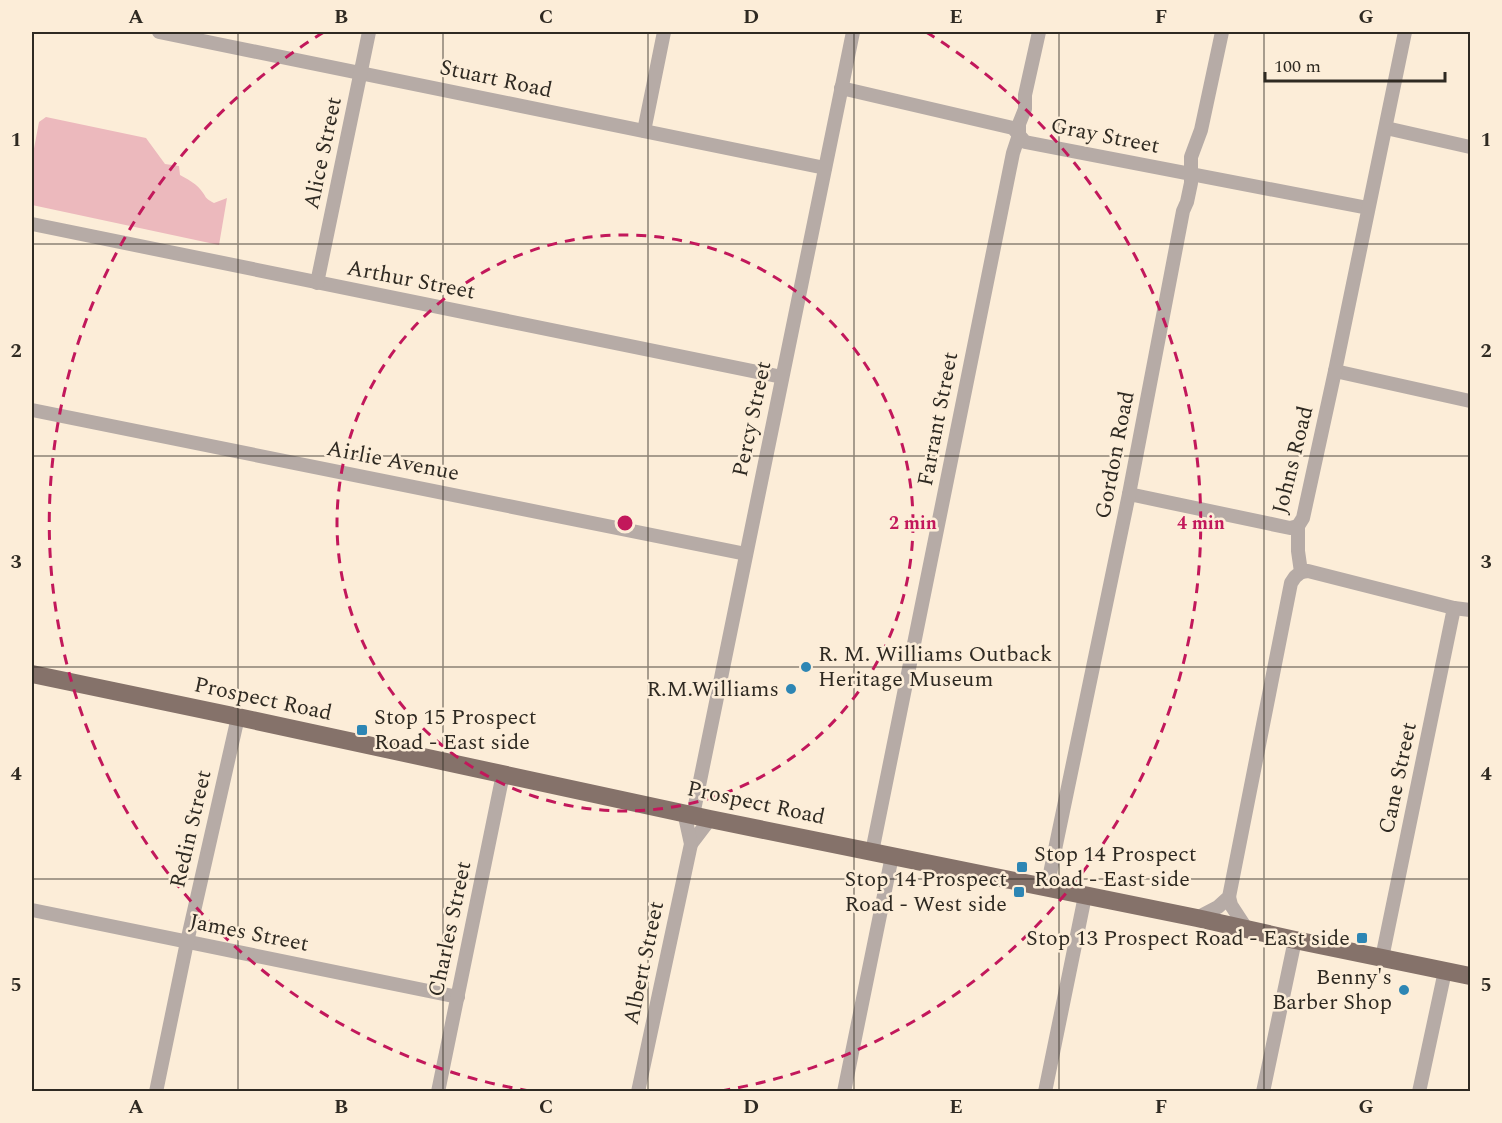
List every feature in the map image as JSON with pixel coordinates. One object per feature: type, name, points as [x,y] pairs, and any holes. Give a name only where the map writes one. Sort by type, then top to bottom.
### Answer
[{"type":"main road","name":"Prospect Road","points":[[32,674],[1470,976]]},
{"type":"street","name":"Stuart Road","points":[[159,32],[825,168]]},
{"type":"street","name":"Alice Street","points":[[317,283],[369,32]]},
{"type":"street","points":[[644,130],[664,32]]},
{"type":"street","name":"Percy Street","points":[[696,815],[746,554],[853,32]]},
{"type":"street","name":"Farrant Street","points":[[872,852],[1039,32]]},
{"type":"street","name":"Gordon Road","points":[[1047,888],[1129,494],[1183,211],[1191,183],[1191,157],[1201,130],[1222,32]]},
{"type":"street","name":"Johns Road","points":[[1301,572],[1298,526],[1304,518],[1405,32]]},
{"type":"street","name":"Gray Street","points":[[841,88],[1013,128],[1025,142],[1368,208]]},
{"type":"street","points":[[1386,128],[1470,147]]},
{"type":"street","name":"Arthur Street","points":[[32,224],[782,377]]},
{"type":"street","points":[[1335,371],[1470,401]]},
{"type":"street","name":"Airlie Avenue","points":[[32,410],[746,554]]},
{"type":"street","points":[[1129,494],[1290,528],[1298,526]]},
{"type":"street","points":[[1246,928],[1229,897],[1291,583],[1295,577],[1301,572],[1308,571],[1454,608],[1470,610]]},
{"type":"street","name":"Cane Street","points":[[1382,958],[1454,608]]},
{"type":"street","name":"Redin Street","points":[[156,1092],[238,717]]},
{"type":"street","name":"Charles Street","points":[[438,1092],[503,774]]},
{"type":"street","name":"Albert Street","points":[[638,1092],[696,815]]},
{"type":"street","name":"Albert Street","points":[[691,844],[696,815]]},
{"type":"street","points":[[844,1092],[892,856]]},
{"type":"street","points":[[1045,1092],[1085,896]]},
{"type":"street","points":[[1197,918],[1218,907],[1229,897]]},
{"type":"street","name":"James Street","points":[[32,910],[458,997]]},
{"type":"street","points":[[1263,1092],[1295,940]]},
{"type":"street","points":[[1419,1092],[1445,971]]},
{"type":"shaded area","points":[[46,117],[146,138],[165,164],[179,166],[180,175],[196,185],[208,199],[214,203],[227,198],[219,245],[32,205],[32,159],[39,122]]},
{"type":"place","name":"R. M. Williams Outback Heritage Museum","points":[[806,667]]},
{"type":"place","name":"R.M.Williams","points":[[791,689]]},
{"type":"place","name":"Stop 15 Prospect Road - East side","points":[[362,730]]},
{"type":"place","name":"Stop 14 Prospect Road - East side","points":[[1022,867]]},
{"type":"place","name":"Stop 14 Prospect Road - West side","points":[[1019,892]]},
{"type":"place","name":"Stop 13 Prospect Road - East side","points":[[1362,938]]},
{"type":"place","name":"Benny's Barber Shop","points":[[1404,990]]}]
